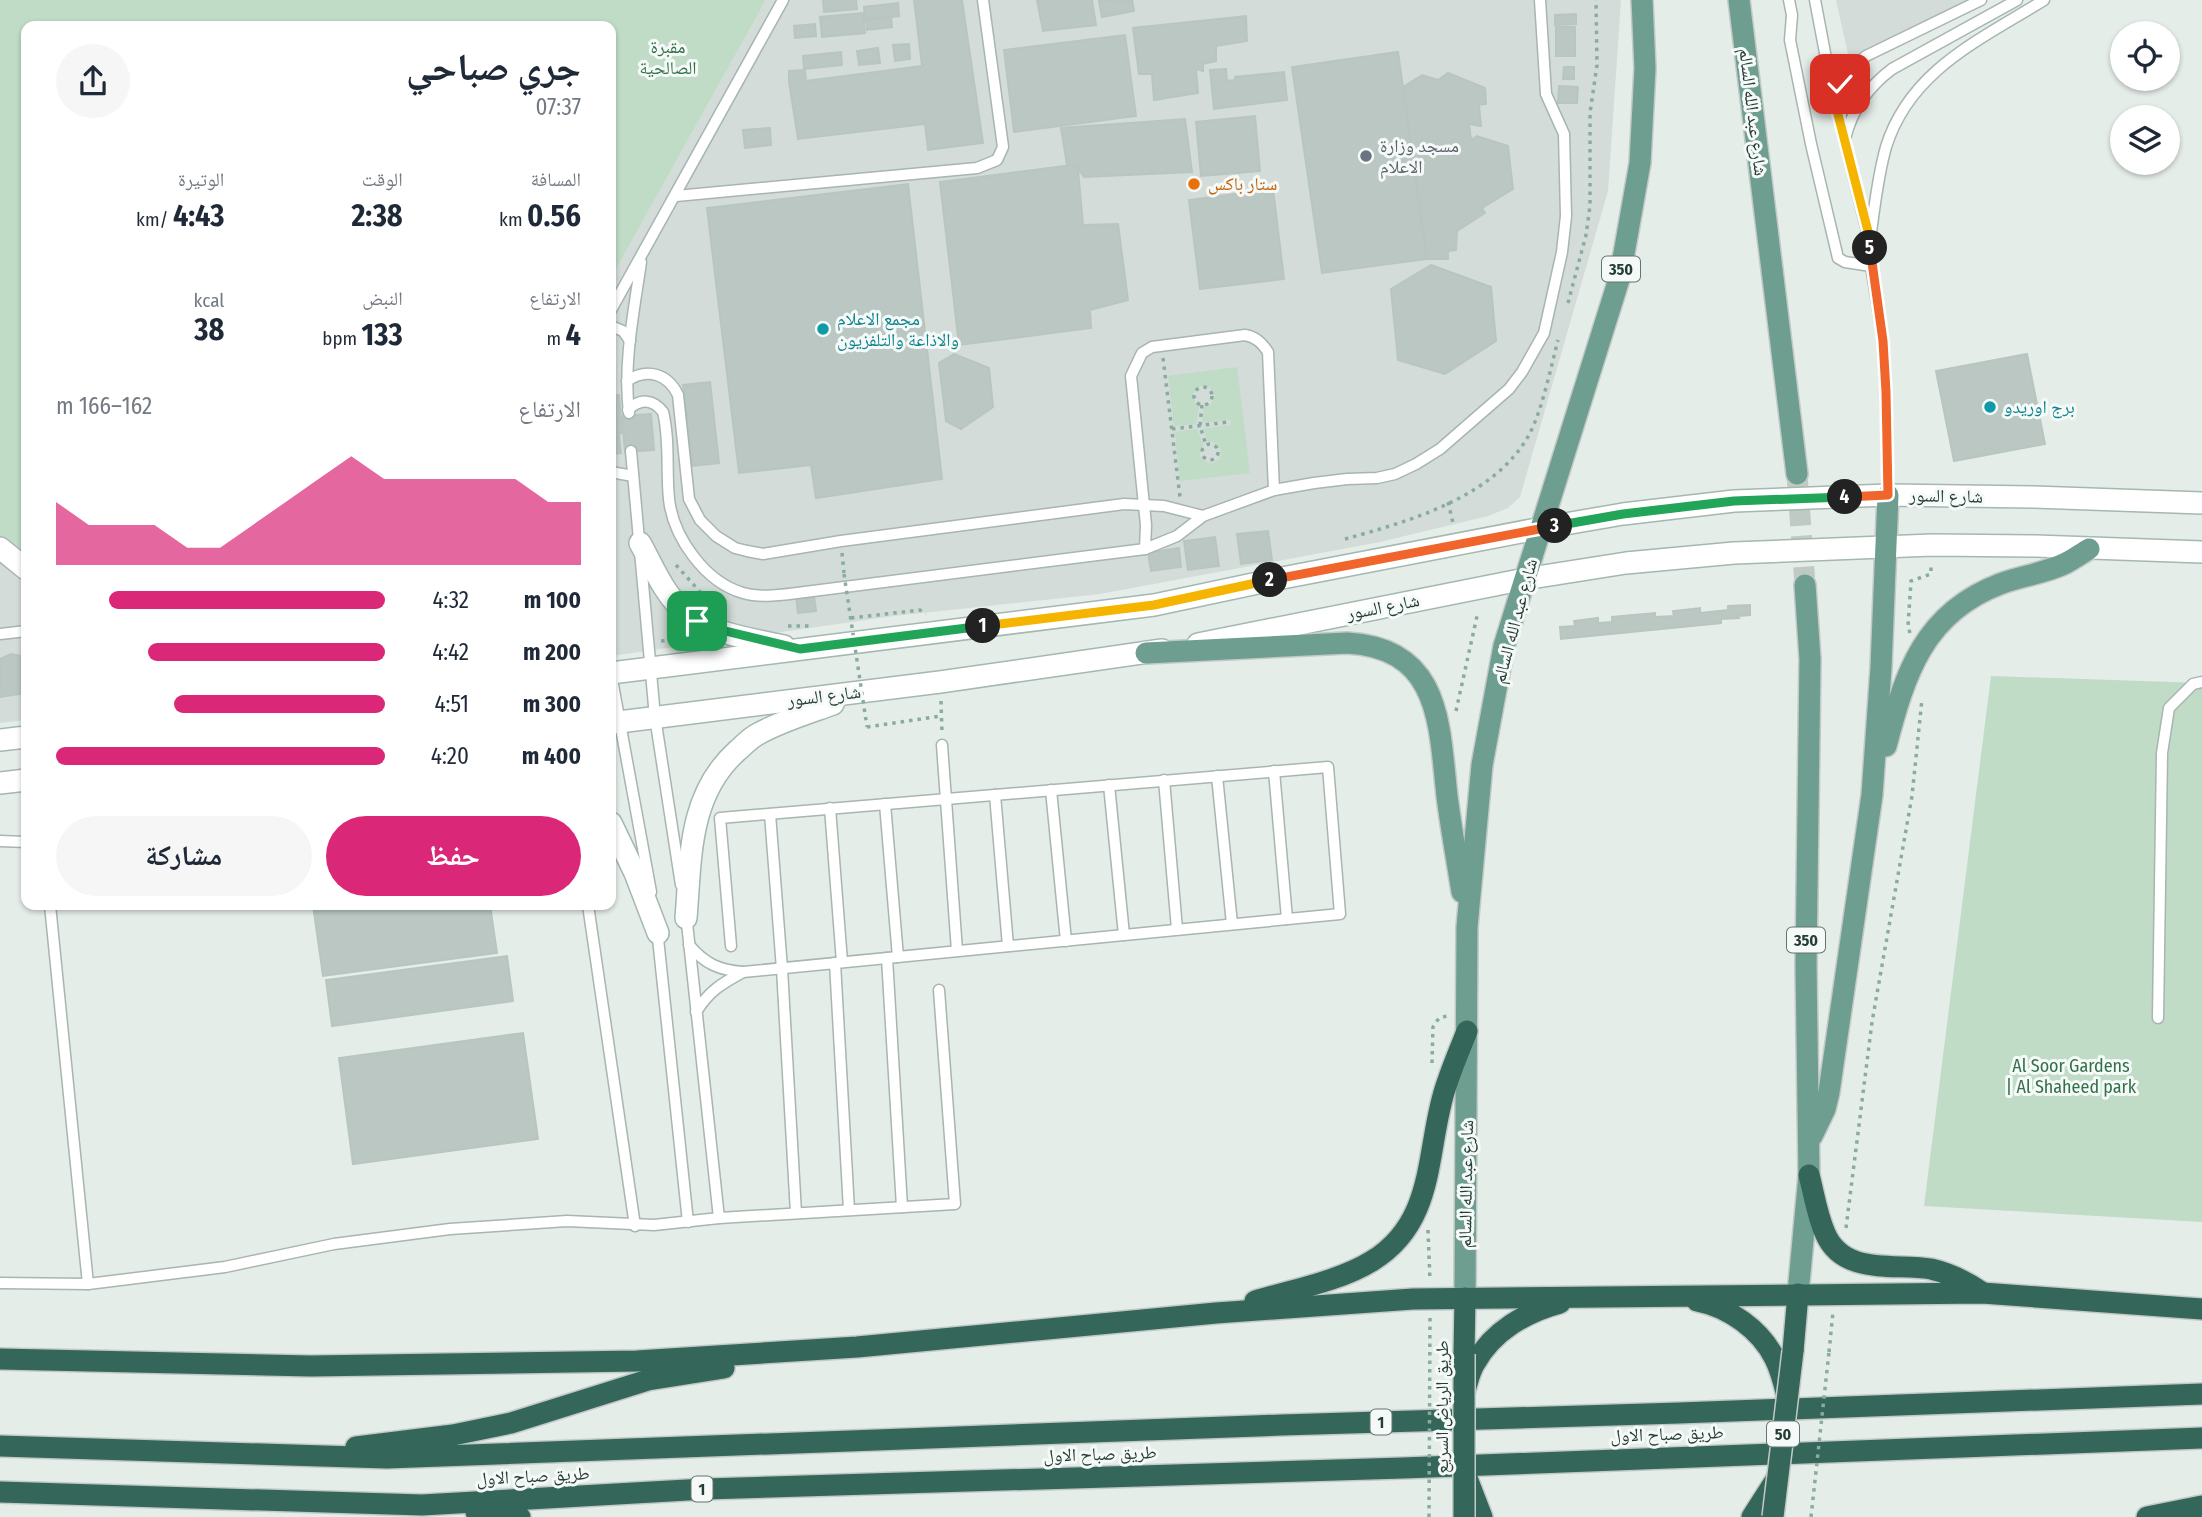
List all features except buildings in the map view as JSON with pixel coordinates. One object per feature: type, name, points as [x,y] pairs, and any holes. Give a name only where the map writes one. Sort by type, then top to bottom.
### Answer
[{"type":"highway","points":[[1216,1313],[1337,1276],[1371,1262],[1398,1241],[1415,1216],[1420,1203],[1443,1096],[1467,1031]]},
{"type":"highway","points":[[1809,1175],[1825,1233],[1842,1255],[1865,1265],[1934,1270],[1951,1275],[1982,1293]]},
{"type":"highway","points":[[0,1359],[311,1366],[637,1361],[857,1348],[1359,1302],[1465,1298],[1982,1293],[2202,1309]]},
{"type":"highway","name":"350","points":[[1784,1354],[1798,1294]]},
{"type":"highway","points":[[1653,1296],[1703,1302],[1724,1310],[1744,1322],[1760,1338],[1784,1354]]},
{"type":"highway","points":[[1474,1352],[1520,1318],[1542,1308],[1590,1297]]},
{"type":"highway","name":"طريق الرياض السريع","points":[[1464,1517],[1464,1393],[1474,1352],[1465,1298]]},
{"type":"highway","points":[[302,1455],[465,1433],[511,1423],[648,1380],[857,1348]]},
{"type":"highway","name":"50","points":[[1773,1517],[1788,1397],[1784,1354]]},
{"type":"highway","name":"طريق صباح الاول","points":[[5,1446],[387,1458],[1282,1424],[2202,1394]]},
{"type":"highway","name":"طريق صباح الاول","points":[[2,1493],[422,1505],[745,1488],[1404,1468],[2202,1438]]},
{"type":"highway","points":[[1464,1471],[1482,1517]]},
{"type":"highway","points":[[1752,1517],[1777,1478]]},
{"type":"highway","points":[[422,1505],[520,1517]]},
{"type":"highway","points":[[2147,1517],[2202,1506]]},
{"type":"main road","name":"شارع عبد الله السالم","points":[[1465,1298],[1467,927],[1482,765],[1504,646],[1620,276],[1640,163],[1645,68],[1642,0]]},
{"type":"main road","name":"شارع عبد الله السالم","points":[[1740,0],[1797,474]]},
{"type":"main road","name":"شارع السور","points":[[616,672],[1154,605],[1542,528],[1623,514],[1734,501],[1888,495],[2199,502]]},
{"type":"main road","points":[[1809,1140],[1825,1109],[1829,1092],[1872,795],[1880,691],[1888,495]]},
{"type":"main road","points":[[640,543],[664,587],[684,611],[697,621],[723,631],[800,649]]},
{"type":"main road","name":"شارع السور","points":[[616,722],[1191,646],[1525,579],[1626,563],[1734,553],[1932,545],[2202,552]]},
{"type":"main road","points":[[0,548],[21,565]]},
{"type":"main road","points":[[1872,795],[1909,670],[1937,625],[1952,610],[1973,596],[2002,583],[2065,564],[2089,549]]},
{"type":"main road","name":"350","points":[[1798,1294],[1809,1175],[1806,965],[1810,659],[1805,585]]},
{"type":"main road","points":[[1146,653],[1347,643],[1379,648],[1406,664],[1426,688],[1438,720],[1467,927]]},
{"type":"main road","points":[[686,918],[693,829],[701,803],[712,781],[728,759],[755,735],[873,690]]},
{"type":"main road","points":[[0,740],[21,738]]},
{"type":"main road","points":[[0,783],[21,781]]},
{"type":"main road","points":[[616,833],[635,873],[658,933]]},
{"type":"lane","points":[[616,301],[783,0]]},
{"type":"lane","points":[[676,196],[978,168],[997,160],[1003,147],[983,0]]},
{"type":"lane","points":[[642,256],[630,341],[627,382],[629,412],[640,401],[647,401],[663,412],[669,502],[677,530],[692,553],[724,584],[757,596],[797,593],[1145,549],[1177,536],[1203,516],[1274,490],[1347,478],[1377,478],[1395,474],[1440,449],[1509,389],[1535,352],[1544,333],[1562,253],[1566,216],[1564,134],[1546,93],[1539,0]]},
{"type":"lane","points":[[1789,0],[1792,15],[1790,40],[1838,258],[1871,266]]},
{"type":"lane","points":[[1815,0],[1833,95],[1870,239]]},
{"type":"lane","points":[[1833,95],[1847,74],[1866,56],[1981,0]]},
{"type":"lane","points":[[1844,142],[1853,114],[1869,89],[1880,78],[2017,0]]},
{"type":"lane","points":[[1888,495],[1883,341],[1871,266],[1870,239],[1886,149],[1902,110],[1914,93],[1943,63],[2043,0]]},
{"type":"lane","points":[[616,328],[623,331],[630,341]]},
{"type":"lane","points":[[1145,549],[1146,525],[1131,376],[1142,353],[1152,347],[1245,335],[1262,343],[1268,352],[1274,490]]},
{"type":"lane","points":[[627,382],[640,374],[656,374],[675,388],[678,395],[689,499],[700,520],[716,536],[735,548],[747,551],[763,554],[841,541],[1124,504],[1181,509],[1203,516]]},
{"type":"lane","points":[[631,452],[655,718],[686,918],[719,1218]]},
{"type":"lane","points":[[616,473],[633,476]]},
{"type":"lane","points":[[0,634],[21,632]]},
{"type":"lane","points":[[2158,1018],[2162,752],[2169,708],[2193,684],[2202,682]]},
{"type":"lane","points":[[616,727],[658,933],[688,1222]]},
{"type":"lane","points":[[942,745],[957,951]]},
{"type":"lane","points":[[689,945],[711,966],[743,972],[1340,914],[1328,767],[720,818],[731,946]]},
{"type":"lane","points":[[1274,771],[1287,919]]},
{"type":"lane","points":[[1217,776],[1232,924]]},
{"type":"lane","points":[[1164,780],[1177,929]]},
{"type":"lane","points":[[1109,785],[1124,935]]},
{"type":"lane","points":[[1052,790],[1066,941]]},
{"type":"lane","points":[[995,795],[1008,946]]},
{"type":"lane","points":[[885,804],[902,1207]]},
{"type":"lane","points":[[830,808],[849,1210]]},
{"type":"lane","points":[[771,814],[796,1213]]},
{"type":"lane","points":[[0,841],[21,842]]},
{"type":"lane","points":[[51,910],[88,1284]]},
{"type":"lane","points":[[589,910],[635,1226]]},
{"type":"lane","points":[[696,1012],[705,997],[716,987],[743,972]]},
{"type":"lane","points":[[0,1283],[88,1284],[225,1266],[334,1244],[450,1229],[567,1221],[635,1226],[719,1218],[955,1204],[939,990]]},
{"type":"path","points":[[1161,346],[1181,509]]},
{"type":"path","points":[[1204,387],[1212,397],[1202,405],[1194,395],[1196,390],[1204,387]]},
{"type":"path","points":[[1202,405],[1200,426],[1206,445]]},
{"type":"path","points":[[1172,429],[1229,422]]},
{"type":"path","points":[[1206,445],[1215,445],[1218,449],[1217,458],[1209,461],[1202,456],[1203,447],[1206,445]]},
{"type":"path","points":[[1448,502],[1453,523]]},
{"type":"path","points":[[1911,636],[1911,581],[1931,574],[1932,545]]},
{"type":"path","points":[[841,549],[867,727],[941,716]]},
{"type":"path","points":[[674,563],[713,606]]},
{"type":"path","points":[[851,618],[923,611],[926,614],[915,617]]},
{"type":"path","points":[[1448,711],[1456,712],[1478,616]]},
{"type":"path","points":[[845,626],[855,625]]},
{"type":"path","points":[[783,626],[809,626]]},
{"type":"path","points":[[1842,1255],[1872,1022],[1912,796],[1922,697]]},
{"type":"path","points":[[1420,1203],[1427,1212],[1431,1287]]},
{"type":"path","points":[[1811,1517],[1835,1294]]},
{"type":"path","points":[[1429,1517],[1430,1318]]},
{"type":"shaded area","points":[[766,0],[1621,0],[1608,191],[1520,497],[1508,508],[1488,516],[1380,542],[1100,594],[894,616],[616,655],[616,269]]},
{"type":"shaded area","points":[[1836,0],[1971,0],[1850,63]]},
{"type":"shaded area","points":[[0,541],[21,558],[21,721],[0,723]]},
{"type":"green space","name":"مقبرة الصالحية","points":[[0,0],[766,0],[616,269],[616,21],[21,21],[21,558],[0,541]]},
{"type":"green space","points":[[1237,367],[1250,473],[1180,481],[1175,432],[1197,429],[1203,444],[1201,459],[1211,464],[1220,459],[1221,449],[1213,442],[1208,442],[1203,429],[1231,425],[1231,420],[1202,423],[1204,407],[1211,405],[1214,395],[1209,387],[1200,386],[1195,390],[1194,396],[1199,406],[1196,424],[1174,426],[1168,376]]},
{"type":"green space","name":"Al Soor Gardens | Al Shaheed park","points":[[1991,676],[2202,683],[2202,1222],[1924,1206]]},
{"type":"tunnel","points":[[1797,474],[1805,585]]},
{"type":"place","name":"مسجد وزارة الاعلام","points":[[1366,156]]},
{"type":"place","name":"ستار باكس","points":[[1194,184]]},
{"type":"place","name":"مجمع الاعلام والاذاعة والتلفزيون","points":[[823,329]]},
{"type":"place","name":"برج اوريدو","points":[[1990,407]]},
{"type":"route","points":[[697,621],[742,636],[800,649],[1154,605],[1623,514],[1734,501],[1888,495],[1883,341],[1871,266],[1870,239],[1833,95],[1840,84]]}]
